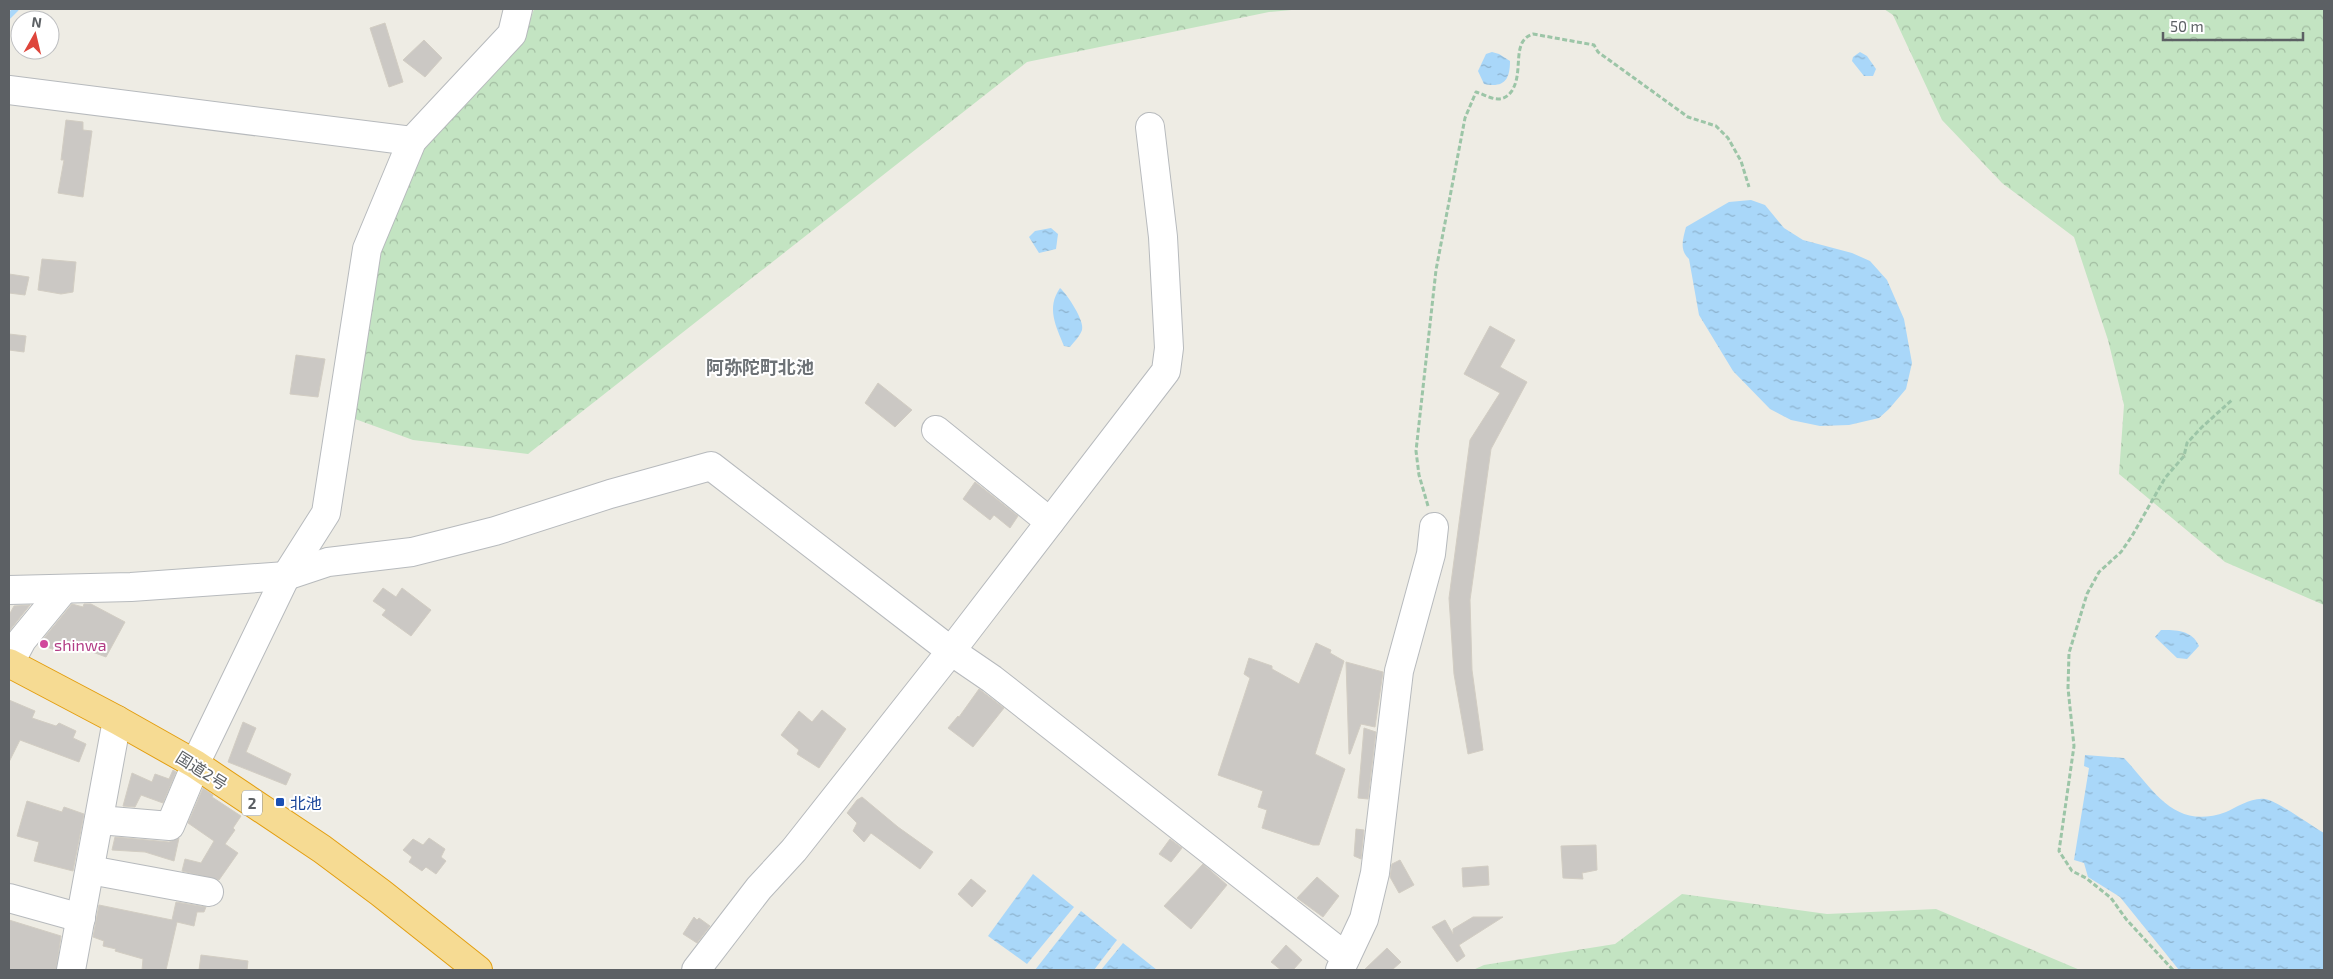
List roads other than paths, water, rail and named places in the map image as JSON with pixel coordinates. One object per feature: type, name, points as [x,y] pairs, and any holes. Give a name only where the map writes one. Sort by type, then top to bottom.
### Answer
[{"type":"highway","name":"国道2号","points":[[9,663],[117,720],[193,770],[322,849],[478,970]]},
{"type":"street","points":[[99,820],[170,826],[193,770],[286,576],[326,513],[367,249],[412,141],[512,34],[518,9]]},
{"type":"street","points":[[9,90],[412,141]]},
{"type":"street","points":[[696,970],[759,888],[794,850],[951,651],[1166,372],[1169,348],[1163,237],[1150,127]]},
{"type":"street","points":[[936,430],[1050,522]]},
{"type":"street","points":[[9,590],[130,587],[286,576],[328,562],[412,552],[495,531],[610,494],[711,466],[951,651],[992,679],[1343,964],[1364,919],[1375,873],[1399,671],[1431,554],[1434,527]]},
{"type":"street","points":[[9,663],[22,640],[64,589]]},
{"type":"street","points":[[71,970],[117,720]]},
{"type":"street","points":[[90,870],[169,876],[209,892]]},
{"type":"street","points":[[9,898],[81,918]]},
{"type":"water","points":[[1492,52],[1510,61],[1507,78],[1496,85],[1484,84],[1478,71],[1486,54]]},
{"type":"water","points":[[1860,52],[1867,56],[1876,69],[1873,76],[1864,76],[1852,61],[1853,57]]},
{"type":"water","points":[[1751,200],[1765,205],[1784,228],[1803,240],[1852,253],[1870,261],[1887,280],[1904,319],[1912,363],[1906,389],[1879,418],[1849,425],[1820,426],[1791,420],[1770,409],[1733,371],[1699,315],[1689,259],[1683,248],[1686,227],[1729,202]]},
{"type":"water","points":[[1051,228],[1058,234],[1056,249],[1039,253],[1029,237],[1035,231]]},
{"type":"water","points":[[1060,288],[1075,308],[1081,320],[1082,330],[1070,347],[1064,346],[1054,317],[1054,303]]},
{"type":"water","points":[[2161,630],[2178,631],[2188,634],[2199,646],[2187,659],[2177,658],[2155,637]]},
{"type":"water","points":[[2085,755],[2124,758],[2156,794],[2179,812],[2192,816],[2208,816],[2226,812],[2250,801],[2265,799],[2286,809],[2324,833],[2324,970],[2179,970],[2120,897],[2088,877],[2084,863],[2074,860],[2089,768],[2084,766]]},
{"type":"water","points":[[1033,874],[1074,907],[1027,964],[988,936]]},
{"type":"water","points":[[1081,911],[1117,940],[1094,970],[1035,970]]},
{"type":"water","points":[[1123,943],[1157,970],[1101,970]]},
{"type":"waterway","points":[[9,16],[16,9]]},
{"type":"place","name":"shinwa","points":[[44,644]]},
{"type":"place","name":"北池","points":[[280,802]]},
{"type":"district","name":"阿弥陀町北池","points":[[760,367]]}]
